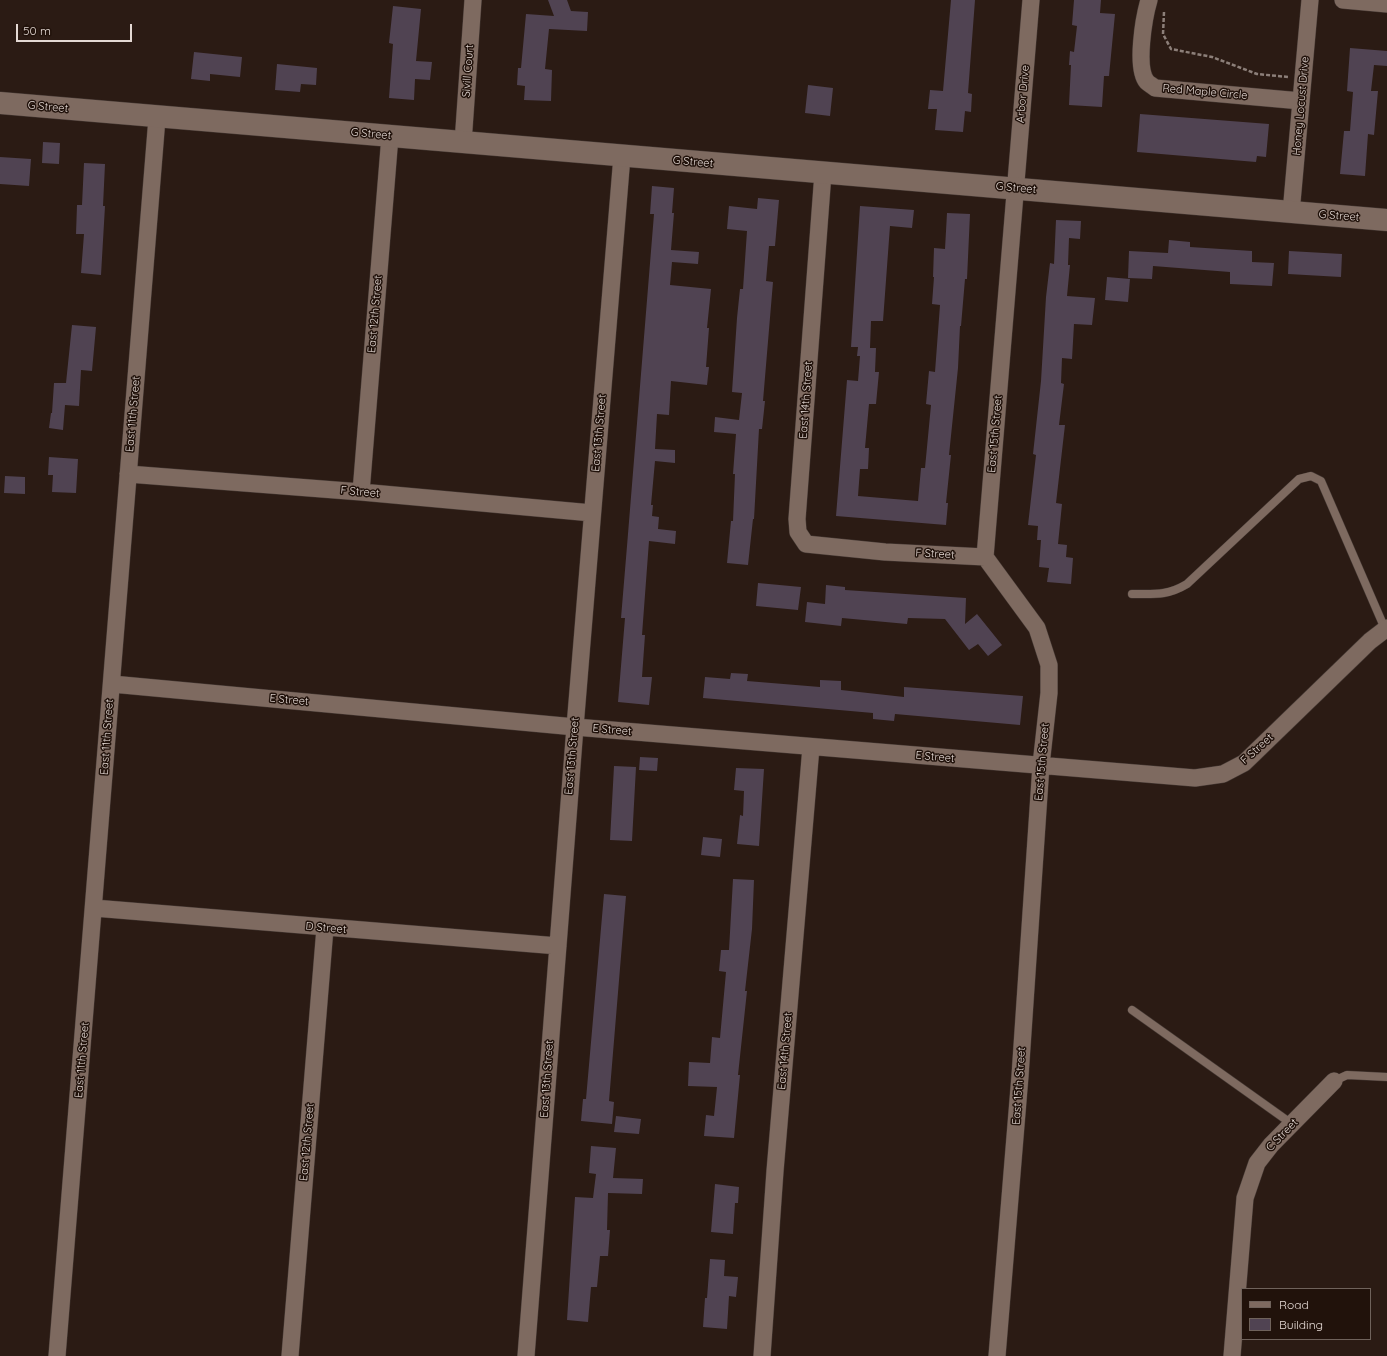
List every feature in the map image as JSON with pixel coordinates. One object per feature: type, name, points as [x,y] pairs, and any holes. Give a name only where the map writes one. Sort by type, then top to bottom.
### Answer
[{"type":"main road","name":"G Street","points":[[0,103],[157,118],[390,136],[823,173],[1016,187],[1291,213],[1387,220]]},
{"type":"street","name":"Sivill Court","points":[[463,143],[473,0]]},
{"type":"street","name":"Arbor Drive","points":[[1016,187],[1031,0]]},
{"type":"street","name":"Red Maple Circle","points":[[1149,0],[1145,14],[1142,59],[1145,78],[1147,82],[1155,88],[1301,101]]},
{"type":"street","name":"Honey Locust Drive","points":[[1291,213],[1310,0]]},
{"type":"street","points":[[1342,0],[1387,4]]},
{"type":"street","name":"East 11th Street","points":[[57,1356],[157,118]]},
{"type":"street","name":"East 12th Street","points":[[361,492],[390,136]]},
{"type":"street","name":"East 13th Street","points":[[526,1356],[592,513],[622,156]]},
{"type":"street","name":"East 14th Street","points":[[823,173],[797,519],[798,532],[806,544],[886,552]]},
{"type":"street","name":"East 15th Street","points":[[996,1356],[1020,1076],[1041,765],[1049,693],[1049,665],[1037,628],[985,557],[1016,187]]},
{"type":"street","name":"F Street","points":[[128,474],[361,492],[592,513]]},
{"type":"street","name":"F Street","points":[[886,552],[985,557]]},
{"type":"street","name":"F Street","points":[[1041,765],[1195,778],[1223,774],[1244,763],[1370,641],[1386,629]]},
{"type":"street","name":"E Street","points":[[112,684],[575,727],[1041,765]]},
{"type":"street","name":"East 14th Street","points":[[762,1356],[775,1171],[811,747]]},
{"type":"street","name":"D Street","points":[[94,908],[558,946]]},
{"type":"street","name":"East 12th Street","points":[[290,1356],[325,928]]},
{"type":"street","name":"C Street","points":[[1232,1356],[1245,1198],[1257,1163],[1271,1145],[1334,1081]]},
{"type":"lane","points":[[1132,594],[1165,594],[1174,592],[1187,584],[1299,479],[1311,476],[1321,481],[1386,629]]},
{"type":"lane","points":[[1132,1010],[1292,1124]]},
{"type":"lane","points":[[1334,1081],[1347,1076],[1387,1077]]},
{"type":"building","points":[[548,0],[567,0],[571,11],[588,12],[587,31],[549,29],[545,69],[552,70],[551,101],[524,100],[525,86],[517,85],[518,68],[521,68],[526,14],[554,16]]},
{"type":"building","points":[[951,0],[975,0],[968,93],[972,94],[971,112],[965,111],[963,132],[935,130],[937,109],[928,109],[930,90],[943,91]]},
{"type":"building","points":[[1074,0],[1101,0],[1100,13],[1115,14],[1109,76],[1104,76],[1102,107],[1069,105],[1071,65],[1069,65],[1070,51],[1074,52],[1077,26],[1072,25]]},
{"type":"building","points":[[393,6],[421,9],[416,61],[432,62],[430,80],[415,79],[414,100],[389,98],[393,44],[389,43]]},
{"type":"building","points":[[1350,48],[1387,51],[1387,66],[1374,65],[1371,91],[1378,91],[1374,135],[1368,134],[1365,176],[1340,174],[1344,131],[1350,131],[1353,92],[1347,91]]},
{"type":"building","points":[[194,52],[242,57],[240,77],[210,74],[210,81],[191,79]]},
{"type":"building","points":[[277,64],[317,68],[316,85],[301,84],[300,92],[275,90]]},
{"type":"building","points":[[808,85],[833,88],[830,116],[805,113]]},
{"type":"building","points":[[1140,114],[1269,124],[1266,157],[1257,156],[1256,162],[1137,152]]},
{"type":"building","points":[[43,142],[60,143],[59,164],[42,163]]},
{"type":"building","points":[[0,157],[31,159],[29,186],[0,184]]},
{"type":"building","points":[[84,163],[105,164],[103,206],[105,206],[101,275],[81,273],[84,234],[76,234],[77,205],[82,205]]},
{"type":"building","points":[[652,186],[674,188],[672,213],[674,213],[671,250],[699,252],[698,264],[672,262],[670,285],[711,289],[707,328],[709,328],[706,367],[709,367],[707,385],[671,381],[669,415],[657,414],[655,449],[675,450],[675,463],[655,461],[651,505],[653,505],[652,516],[659,517],[658,529],[676,531],[675,544],[649,541],[642,635],[645,635],[642,677],[652,677],[649,705],[618,702],[625,618],[621,618],[654,214],[650,214]]},
{"type":"building","points":[[758,198],[779,200],[775,246],[769,246],[766,281],[773,282],[763,401],[765,401],[762,429],[759,429],[754,519],[748,565],[727,563],[731,521],[733,521],[735,474],[733,474],[736,434],[714,432],[715,417],[739,420],[742,393],[732,392],[737,318],[740,289],[743,289],[747,231],[727,229],[729,206],[757,209]]},
{"type":"building","points":[[860,206],[914,210],[912,228],[890,226],[883,321],[871,321],[870,348],[876,348],[875,372],[879,372],[876,404],[869,404],[865,448],[869,448],[868,469],[860,469],[858,496],[918,501],[921,468],[925,468],[931,405],[926,404],[929,371],[935,372],[940,305],[932,304],[934,248],[945,249],[947,213],[970,214],[967,279],[965,279],[960,326],[958,368],[949,455],[951,455],[946,503],[948,503],[946,525],[836,516],[847,380],[858,381],[860,356],[857,356],[858,347],[851,347]]},
{"type":"building","points":[[1056,220],[1081,221],[1080,239],[1069,238],[1068,265],[1070,265],[1067,296],[1095,298],[1092,325],[1074,324],[1072,359],[1062,358],[1061,383],[1064,384],[1059,425],[1065,425],[1056,503],[1062,504],[1058,544],[1067,545],[1066,557],[1073,558],[1071,584],[1047,582],[1049,568],[1039,567],[1041,540],[1037,540],[1038,526],[1028,525],[1036,455],[1033,454],[1041,381],[1046,297],[1050,263],[1054,264]]},
{"type":"building","points":[[1169,240],[1190,242],[1190,247],[1252,251],[1252,262],[1274,263],[1272,286],[1230,284],[1230,272],[1153,266],[1152,279],[1128,278],[1129,251],[1168,253]]},
{"type":"building","points":[[1289,251],[1342,254],[1341,277],[1288,274]]},
{"type":"building","points":[[1107,277],[1130,279],[1128,302],[1105,300]]},
{"type":"building","points":[[72,325],[96,327],[92,371],[81,370],[79,406],[65,405],[63,430],[49,428],[52,413],[54,383],[66,383]]},
{"type":"building","points":[[49,457],[78,459],[76,493],[52,492],[53,475],[48,475]]},
{"type":"building","points":[[5,476],[25,477],[25,494],[4,493]]},
{"type":"building","points":[[758,583],[801,587],[798,610],[756,606]]},
{"type":"building","points":[[826,585],[845,587],[845,590],[966,598],[965,624],[977,614],[1002,645],[988,656],[978,644],[969,650],[945,619],[908,618],[907,624],[842,618],[841,626],[805,622],[807,602],[825,604]]},
{"type":"building","points":[[731,673],[748,674],[747,681],[820,687],[820,680],[841,681],[841,690],[904,697],[904,687],[1023,696],[1020,725],[895,714],[894,721],[873,719],[873,713],[703,698],[705,677],[730,679]]},
{"type":"building","points":[[640,757],[658,758],[657,771],[639,770]]},
{"type":"building","points":[[614,766],[636,767],[632,841],[610,840]]},
{"type":"building","points":[[736,768],[764,769],[759,846],[737,844],[740,815],[743,816],[744,791],[734,790]]},
{"type":"building","points":[[703,837],[722,839],[720,857],[701,855]]},
{"type":"building","points":[[733,879],[754,880],[752,929],[745,991],[747,991],[738,1075],[740,1075],[734,1138],[704,1136],[706,1115],[714,1116],[717,1087],[688,1086],[689,1062],[710,1063],[712,1037],[720,1038],[726,972],[719,971],[721,950],[729,950]]},
{"type":"building","points":[[604,894],[626,896],[609,1101],[614,1102],[612,1124],[581,1121],[583,1099],[586,1099]]},
{"type":"building","points":[[616,1116],[641,1119],[639,1134],[614,1132]]},
{"type":"building","points":[[591,1146],[616,1148],[613,1178],[643,1179],[642,1194],[608,1193],[607,1230],[610,1230],[608,1256],[600,1256],[597,1287],[591,1287],[588,1322],[567,1320],[575,1197],[593,1198],[596,1174],[589,1173]]},
{"type":"building","points":[[715,1184],[739,1187],[738,1203],[735,1203],[733,1234],[711,1232]]},
{"type":"building","points":[[710,1259],[725,1260],[724,1276],[738,1277],[736,1297],[729,1296],[727,1329],[703,1327]]}]
